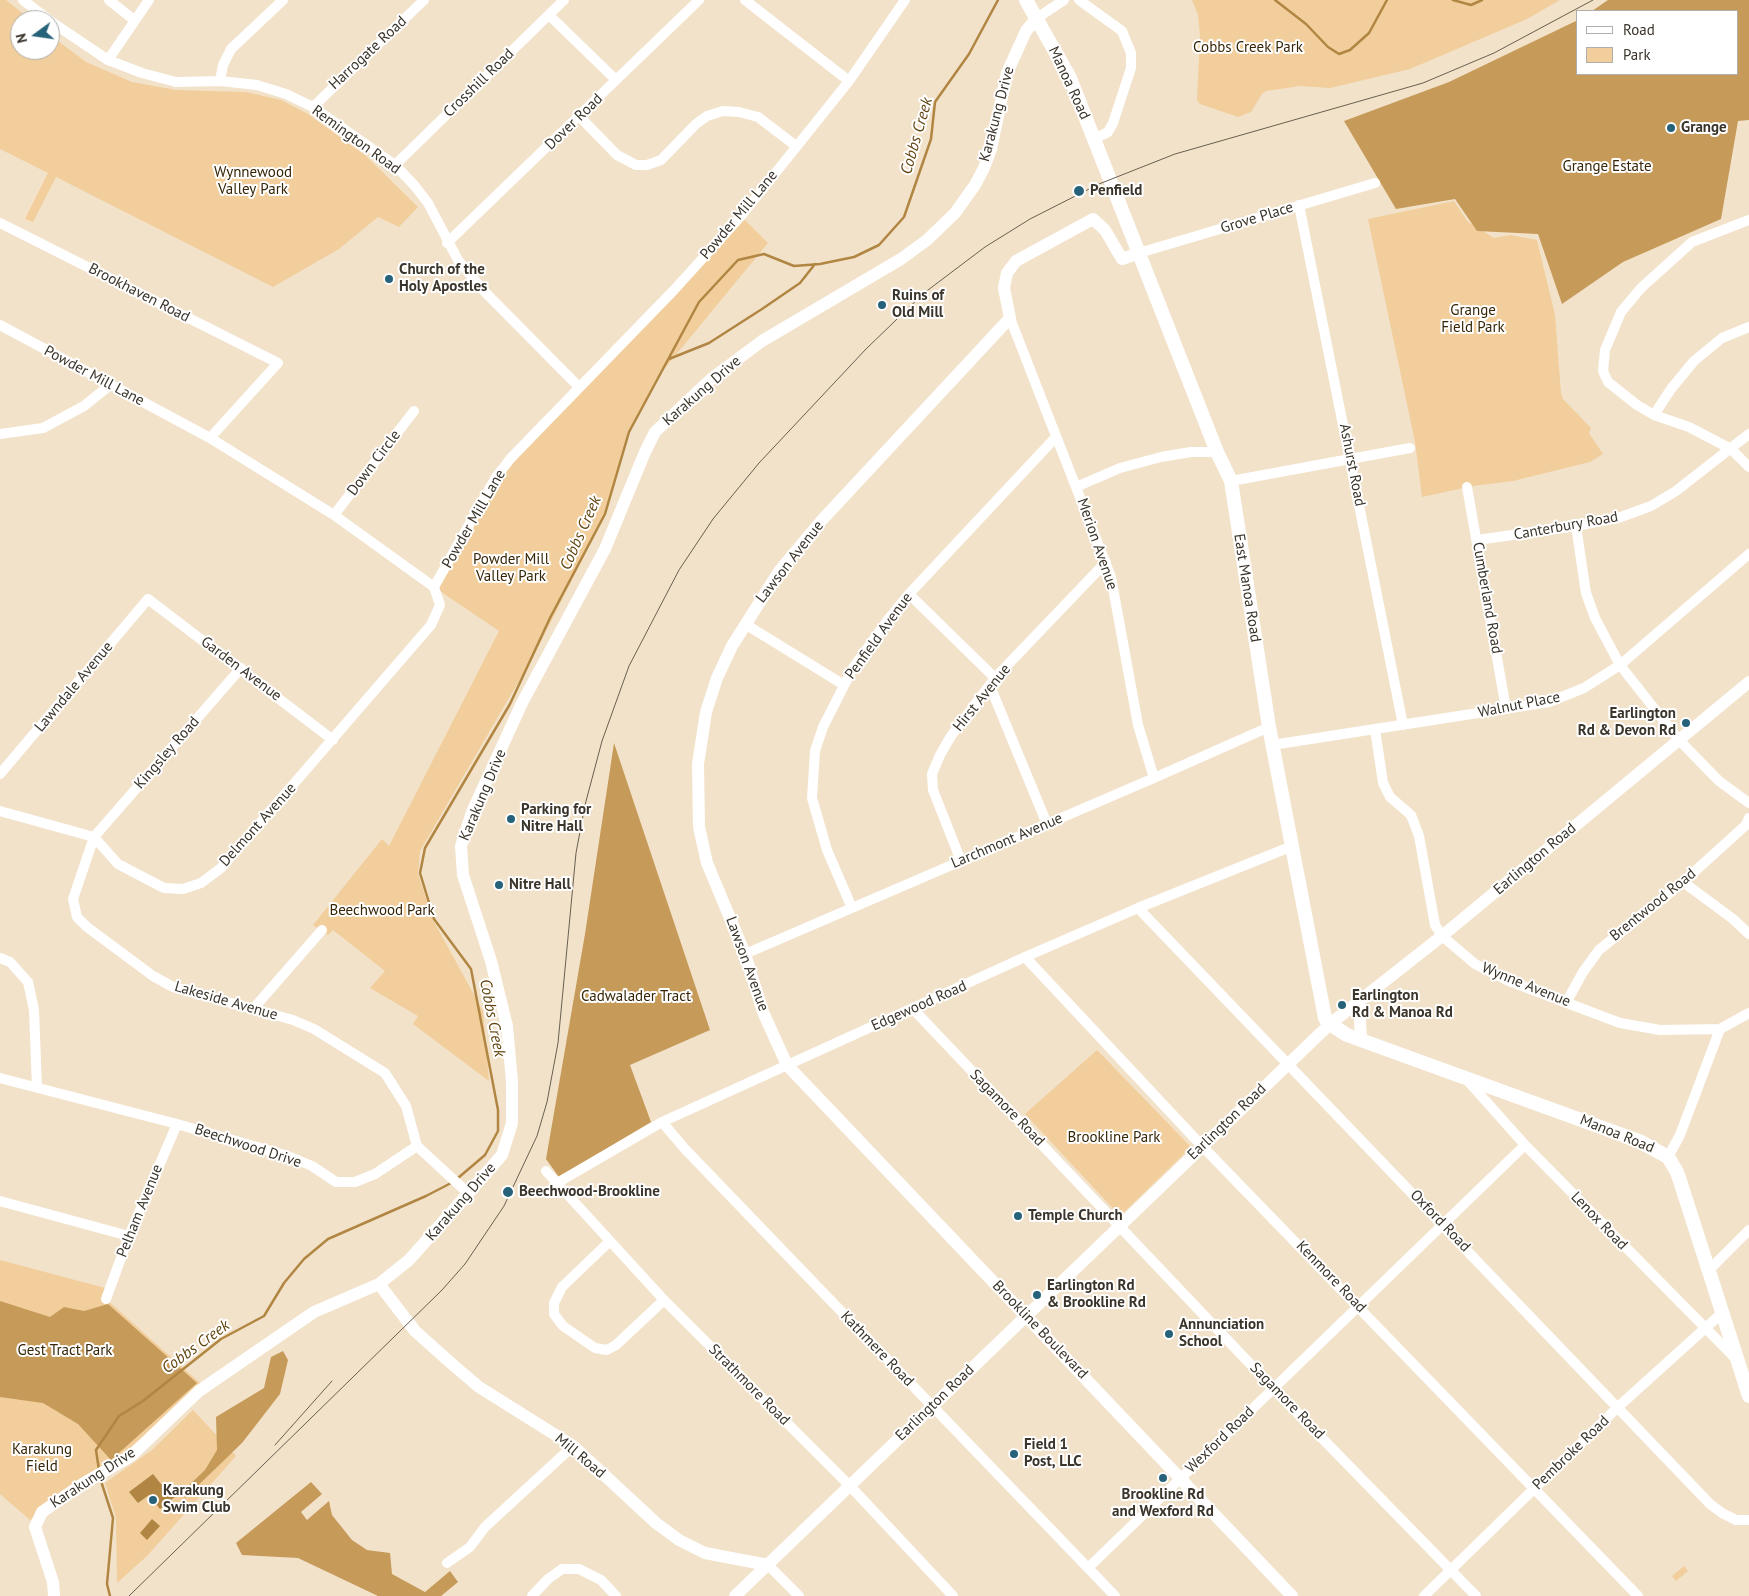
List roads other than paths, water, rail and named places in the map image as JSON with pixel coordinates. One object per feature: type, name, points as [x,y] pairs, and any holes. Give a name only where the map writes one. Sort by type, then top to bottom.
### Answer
[{"type":"main road","name":"Manoa Road","points":[[1026,0],[1070,78],[1105,170]]},
{"type":"main road","name":"East Manoa Road","points":[[1105,170],[1217,452],[1231,481],[1268,727],[1322,1011],[1330,1024]]},
{"type":"main road","name":"Manoa Road","points":[[1330,1024],[1361,1040],[1639,1141],[1668,1157],[1677,1172],[1749,1396]]},
{"type":"street","name":"Remington Road","points":[[23,0],[36,10]]},
{"type":"street","points":[[109,0],[134,20]]},
{"type":"street","points":[[108,60],[149,0]]},
{"type":"street","points":[[220,81],[223,65],[230,50],[283,0]]},
{"type":"street","name":"Harrogate Road","points":[[314,107],[424,0]]},
{"type":"street","name":"Crosshill Road","points":[[395,166],[564,0]]},
{"type":"street","name":"Dover Road","points":[[447,243],[580,117],[699,0]]},
{"type":"street","points":[[745,0],[849,81]]},
{"type":"street","points":[[1037,18],[1064,0]]},
{"type":"street","points":[[1079,0],[1122,31],[1131,53],[1130,74],[1113,123],[1108,132],[1094,139]]},
{"type":"street","name":"Powder Mill Lane","points":[[0,325],[210,438],[334,515],[434,587],[496,477],[511,458],[674,290],[741,216],[849,81],[901,2]]},
{"type":"street","points":[[549,15],[616,80]]},
{"type":"street","name":"Karakung Drive","points":[[54,1596],[52,1582],[35,1527],[42,1512],[84,1483],[131,1456],[199,1391],[219,1377],[314,1312],[378,1284],[409,1260],[466,1191],[502,1155],[508,1143],[512,1123],[512,1082],[507,1026],[491,961],[462,876],[461,846],[472,812],[522,703],[605,549],[644,452],[656,432],[711,379],[762,341],[907,254],[955,213],[975,185],[984,168],[991,149],[1010,65],[1026,32],[1037,18]]},
{"type":"street","name":"Remington Road","points":[[60,27],[108,60],[176,82],[220,81],[256,85],[286,94],[314,107],[395,166],[428,202],[447,243],[458,260],[483,290],[579,387]]},
{"type":"street","points":[[580,117],[617,155],[636,164],[647,165],[661,160],[696,124],[707,116],[723,111],[739,112],[758,117],[796,146]]},
{"type":"street","name":"Grove Place","points":[[1139,253],[1375,184]]},
{"type":"street","name":"Ashurst Road","points":[[1299,205],[1403,725]]},
{"type":"street","points":[[1010,318],[1004,288],[1007,273],[1016,261],[1088,221],[1093,219],[1105,230],[1122,259],[1139,253]]},
{"type":"street","points":[[1749,220],[1692,242],[1641,288],[1622,312],[1605,350],[1603,371],[1608,382],[1654,415],[1688,427],[1731,449],[1749,467]]},
{"type":"street","name":"Brookhaven Road","points":[[0,223],[278,363],[210,438]]},
{"type":"street","name":"Merion Avenue","points":[[1010,318],[1112,577],[1138,725],[1154,778]]},
{"type":"street","name":"Lawson Avenue","points":[[787,1066],[763,1012],[745,954],[707,863],[699,827],[697,798],[698,764],[706,712],[717,678],[745,624],[780,570],[822,520],[1010,318]]},
{"type":"street","points":[[1654,415],[1671,388],[1694,361],[1722,338],[1749,327]]},
{"type":"street","points":[[0,434],[43,428],[84,406],[110,385]]},
{"type":"street","name":"Down Circle","points":[[334,515],[414,411]]},
{"type":"street","name":"Canterbury Road","points":[[1477,540],[1576,526],[1621,517],[1651,506],[1676,491],[1749,434]]},
{"type":"street","name":"Penfield Avenue","points":[[852,908],[827,850],[812,798],[816,751],[823,726],[844,685],[868,647],[909,594],[1056,437]]},
{"type":"street","points":[[1231,481],[1410,448]]},
{"type":"street","points":[[1076,487],[1120,468],[1161,456],[1192,452],[1217,452]]},
{"type":"street","name":"Cumberland Road","points":[[1467,487],[1506,709]]},
{"type":"street","points":[[1576,526],[1586,593],[1595,618],[1620,665],[1679,740],[1719,781],[1749,803]]},
{"type":"street","name":"Walnut Place","points":[[1272,745],[1549,702],[1576,692],[1620,665],[1749,554]]},
{"type":"street","name":"Hirst Avenue","points":[[961,861],[932,790],[932,774],[952,736],[992,682],[1106,562]]},
{"type":"street","name":"Delmont Avenue","points":[[94,837],[118,864],[164,888],[183,889],[202,883],[221,868],[431,625],[440,605],[434,587]]},
{"type":"street","points":[[909,594],[992,682],[1047,824]]},
{"type":"street","name":"Garden Avenue","points":[[148,599],[333,740]]},
{"type":"street","name":"Lawndale Avenue","points":[[0,774],[148,599]]},
{"type":"street","points":[[745,624],[844,685]]},
{"type":"street","name":"Kingsley Road","points":[[94,837],[240,668]]},
{"type":"street","name":"Earlington Road","points":[[735,1596],[1330,1024],[1442,936],[1749,682]]},
{"type":"street","name":"Larchmont Avenue","points":[[745,954],[1268,727]]},
{"type":"street","name":"Wynne Avenue","points":[[1375,729],[1383,783],[1390,797],[1411,815],[1419,836],[1435,925],[1442,936],[1475,964],[1509,981],[1620,1023],[1660,1030],[1720,1028]]},
{"type":"street","points":[[0,812],[94,837]]},
{"type":"street","name":"Brentwood Road","points":[[1567,1002],[1583,972],[1598,950],[1683,882],[1746,825],[1749,818]]},
{"type":"street","name":"Lakeside Avenue","points":[[94,837],[73,899],[77,917],[86,927],[153,976],[173,987],[253,1009],[314,1029],[385,1073],[406,1106],[417,1146]]},
{"type":"street","name":"Edgewood Road","points":[[557,1183],[662,1122],[1025,957],[1138,908],[1290,847]]},
{"type":"street","points":[[1683,882],[1733,919],[1749,934]]},
{"type":"street","name":"Oxford Road","points":[[1138,908],[1710,1504],[1736,1520],[1749,1520]]},
{"type":"street","points":[[253,1009],[322,930]]},
{"type":"street","name":"Kenmore Road","points":[[1025,957],[1202,1146],[1638,1596]]},
{"type":"street","points":[[0,958],[10,962],[28,982],[34,1010],[37,1087]]},
{"type":"street","points":[[1359,1001],[1361,1040]]},
{"type":"street","name":"Sagamore Road","points":[[913,1008],[1274,1389],[1476,1596]]},
{"type":"street","points":[[1668,1157],[1680,1135],[1720,1028],[1749,1013]]},
{"type":"street","name":"Brookline Boulevard","points":[[787,1066],[1181,1477],[1292,1596]]},
{"type":"street","name":"Lenox Road","points":[[1464,1077],[1524,1145],[1704,1329],[1738,1360]]},
{"type":"street","name":"Beechwood Drive","points":[[0,1078],[177,1124],[288,1156],[312,1166],[336,1182],[355,1182],[375,1174],[417,1146]]},
{"type":"street","name":"Kathmere Road","points":[[662,1122],[692,1156],[1115,1596]]},
{"type":"street","name":"Pelham Avenue","points":[[106,1299],[129,1236],[177,1124]]},
{"type":"street","name":"Wexford Road","points":[[1088,1568],[1524,1145]]},
{"type":"street","points":[[417,1146],[466,1191]]},
{"type":"street","name":"Strathmore Road","points":[[546,1171],[664,1300],[850,1486],[953,1596]]},
{"type":"street","points":[[0,1201],[129,1236]]},
{"type":"street","points":[[1709,1270],[1749,1230]]},
{"type":"street","points":[[610,1241],[562,1286],[554,1303],[554,1314],[563,1326],[595,1348],[607,1350],[616,1345],[664,1300]]},
{"type":"street","name":"Mill Road","points":[[378,1284],[415,1330],[479,1387],[573,1446],[656,1523],[679,1540],[704,1554],[768,1565]]},
{"type":"street","name":"Pembroke Road","points":[[1424,1596],[1618,1407],[1722,1313]]},
{"type":"street","points":[[447,1563],[470,1547],[485,1527],[573,1446]]},
{"type":"street","points":[[768,1565],[799,1596]]},
{"type":"street","points":[[532,1596],[548,1579],[562,1569],[579,1569],[601,1580],[616,1596]]},
{"type":"waterway","name":"Cobbs Creek","points":[[458,1178],[485,1155],[498,1131],[498,1110],[471,969],[434,919],[420,873],[425,848],[510,704],[550,618],[605,514],[629,432],[699,302],[738,260],[764,254],[794,266],[820,264],[854,257],[879,245],[904,217],[931,139],[935,102],[969,54],[998,0]]},
{"type":"waterway","name":"Cobbs Creek","points":[[1275,0],[1306,24],[1328,47],[1339,54],[1350,50],[1369,33],[1387,0]]},
{"type":"waterway","name":"Cobbs Creek","points":[[1453,0],[1471,5],[1482,0]]},
{"type":"waterway","name":"Cobbs Creek","points":[[669,359],[709,343],[762,309],[800,283],[815,264]]},
{"type":"waterway","name":"Cobbs Creek","points":[[99,1470],[96,1450],[119,1416],[143,1401],[221,1339],[264,1316],[284,1283],[304,1259],[328,1239],[426,1196],[453,1182]]},
{"type":"waterway","name":"Cobbs Creek","points":[[100,1478],[113,1518],[107,1584],[110,1596]]},
{"type":"tram line","points":[[129,1596],[442,1290],[465,1264],[504,1206],[537,1136],[547,1102],[558,1043],[576,853],[585,805],[602,741],[629,666],[679,570],[713,519],[759,463],[866,349],[924,293],[985,247],[1030,219],[1099,184],[1175,154],[1423,83],[1494,53],[1593,0]]},
{"type":"tram line","points":[[275,1445],[332,1381]]},
{"type":"place","name":"Grange","points":[[1671,128]]},
{"type":"place","name":"Penfield","points":[[1079,191]]},
{"type":"place","name":"Church of the Holy Apostles","points":[[389,279]]},
{"type":"place","name":"Ruins of Old Mill","points":[[882,305]]},
{"type":"place","name":"Earlington Rd & Devon Rd","points":[[1686,723]]},
{"type":"place","name":"Parking for Nitre Hall","points":[[511,819]]},
{"type":"place","name":"Nitre Hall","points":[[499,885]]},
{"type":"place","name":"Earlington Rd & Manoa Rd","points":[[1342,1005]]},
{"type":"place","name":"Beechwood-Brookline","points":[[508,1192]]},
{"type":"place","name":"Temple Church","points":[[1018,1216]]},
{"type":"place","name":"Earlington Rd & Brookline Rd","points":[[1037,1295]]},
{"type":"place","name":"Annunciation School","points":[[1169,1334]]},
{"type":"place","name":"Field 1 Post, LLC","points":[[1014,1454]]},
{"type":"place","name":"Brookline Rd and Wexford Rd","points":[[1163,1478]]},
{"type":"place","name":"Karakung Swim Club","points":[[153,1500]]},
{"type":"park label","name":"Cobbs Creek Park","points":[[1248,48]]},
{"type":"park label","name":"Grange Estate","points":[[1607,167]]},
{"type":"park label","name":"Wynnewood Valley Park","points":[[253,182]]},
{"type":"park label","name":"Grange Field Park","points":[[1473,320]]},
{"type":"park label","name":"Powder Mill Valley Park","points":[[511,568]]},
{"type":"park label","name":"Beechwood Park","points":[[382,911]]},
{"type":"park label","name":"Cadwalader Tract","points":[[636,997]]},
{"type":"park label","name":"Brookline Park","points":[[1114,1138]]},
{"type":"park label","name":"Gest Tract Park","points":[[65,1351]]},
{"type":"park label","name":"Karakung Field","points":[[42,1458]]}]
